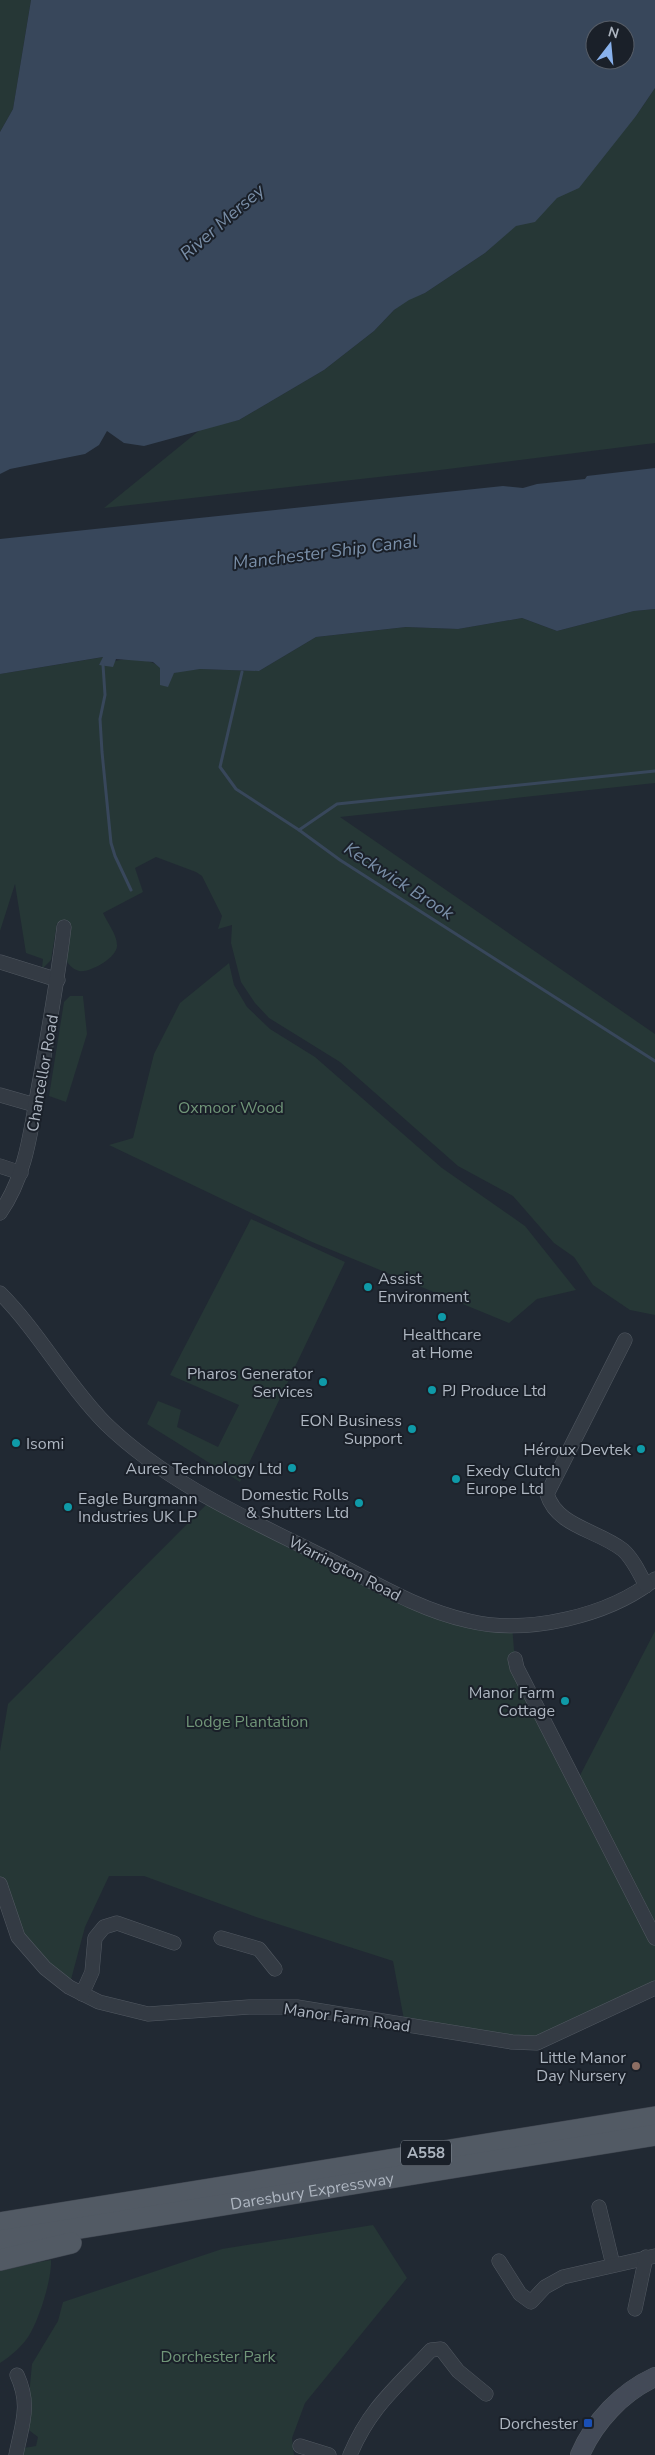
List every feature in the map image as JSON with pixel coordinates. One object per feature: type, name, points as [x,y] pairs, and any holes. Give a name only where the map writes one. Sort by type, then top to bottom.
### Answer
[{"type":"main road","name":"Daresbury Expressway","points":[[0,2223],[655,2117]]},
{"type":"main road","name":"Daresbury Expressway","points":[[0,2241],[655,2135]]},
{"type":"main road","points":[[0,2208],[198,2191]]},
{"type":"main road","points":[[0,2260],[278,2196]]},
{"type":"street","name":"Chancellor Road","points":[[0,1214],[12,1196],[28,1150],[58,980],[64,927]]},
{"type":"street","points":[[0,962],[58,980]]},
{"type":"street","points":[[0,1095],[35,1105]]},
{"type":"street","points":[[0,1166],[21,1173]]},
{"type":"street","name":"Warrington Road","points":[[0,1293],[105,1423],[129,1444],[211,1500],[418,1605],[470,1622],[512,1625],[543,1623],[586,1614],[623,1599],[651,1582]]},
{"type":"street","points":[[625,1340],[547,1494],[550,1506],[566,1520],[583,1527],[623,1550],[651,1582]]},
{"type":"street","points":[[516,1659],[517,1668],[555,1745],[655,1938]]},
{"type":"street","name":"Manor Farm Road","points":[[0,1884],[18,1937],[45,1968],[82,1994],[99,2002],[148,2014],[248,2007],[297,2007],[512,2042],[537,2043],[655,1988]]},
{"type":"street","points":[[82,1994],[92,1972],[95,1938],[104,1927],[117,1923],[174,1943]]},
{"type":"street","points":[[221,1938],[259,1949],[274,1969]]},
{"type":"street","points":[[598,2207],[613,2264]]},
{"type":"street","points":[[499,2261],[520,2294],[531,2302],[545,2288],[563,2278],[613,2264],[650,2257],[635,2309]]},
{"type":"street","points":[[350,2455],[358,2434],[374,2410],[431,2350],[441,2349],[458,2371],[486,2394]]},
{"type":"street","points":[[16,2455],[24,2414],[25,2393],[17,2375]]},
{"type":"street","points":[[580,2455],[600,2421],[615,2404],[655,2377]]},
{"type":"street","points":[[300,2446],[329,2455]]},
{"type":"green space","points":[[0,0],[31,0],[13,109],[0,132]]},
{"type":"green space","points":[[655,88],[655,443],[432,471],[104,508],[201,429],[239,420],[324,370],[374,331],[394,310],[409,299],[425,293],[485,253],[636,116]]},
{"type":"green space","points":[[655,609],[655,783],[340,817],[655,1034],[655,1315],[630,1310],[593,1285],[574,1257],[554,1243],[513,1196],[458,1166],[340,1062],[269,1018],[255,1003],[241,982],[231,943],[232,925],[218,929],[222,916],[202,876],[196,872],[156,857],[135,868],[143,892],[103,913],[115,937],[116,950],[103,963],[84,971],[79,971],[70,966],[65,958],[70,924],[57,923],[51,960],[44,967],[42,968],[43,959],[26,953],[15,884],[0,931],[0,674],[104,657],[99,665],[131,659],[154,664],[161,668],[160,684],[174,673],[183,670],[259,671],[316,637],[406,627],[458,629],[522,618],[557,631],[634,611]]},
{"type":"green space","name":"Oxmoor Wood","points":[[229,963],[234,985],[247,1007],[270,1029],[315,1057],[442,1168],[525,1226],[576,1290],[537,1299],[509,1323],[312,1242],[109,1145],[133,1138],[154,1054],[180,1003]]},
{"type":"green space","points":[[70,996],[83,996],[87,1034],[66,1102],[49,1096],[64,1002]]},
{"type":"green space","points":[[251,1219],[345,1262],[240,1482],[147,1424],[158,1401],[181,1410],[177,1427],[218,1447],[239,1405],[170,1375]]},
{"type":"green space","name":"Lodge Plantation","points":[[211,1500],[418,1605],[512,1625],[514,1650],[574,1787],[655,1631],[655,1988],[577,2025],[512,2042],[405,2025],[393,1961],[256,1917],[144,1876],[109,1876],[85,1927],[69,1987],[18,1937],[0,1884],[0,1751],[8,1704]]},
{"type":"green space","name":"Dorchester Park","points":[[373,2225],[407,2278],[305,2403],[292,2438],[294,2455],[21,2455],[24,2448],[36,2446],[38,2437],[26,2428],[32,2364],[58,2321],[63,2302],[222,2249]]},
{"type":"green space","points":[[51,2260],[51,2268],[42,2307],[34,2325],[21,2345],[0,2363],[0,2269]]},
{"type":"water","name":"River Mersey","points":[[31,0],[655,0],[655,88],[636,116],[579,188],[557,198],[535,222],[516,226],[485,253],[425,293],[409,300],[394,310],[374,331],[324,370],[239,420],[144,446],[124,443],[107,431],[99,445],[85,454],[10,469],[0,474],[0,132],[13,109]]},
{"type":"water","name":"Manchester Ship Canal","points":[[655,468],[655,609],[634,611],[557,631],[522,618],[458,629],[406,627],[316,637],[259,671],[200,669],[174,673],[168,687],[160,685],[160,668],[153,662],[116,659],[113,667],[99,665],[103,657],[0,674],[0,539],[503,486],[523,488],[537,484],[585,479],[587,476]]},
{"type":"waterway","points":[[103,665],[105,695],[100,719],[111,843],[131,890]]},
{"type":"waterway","name":"Keckwick Brook","points":[[242,672],[220,767],[236,789],[299,830],[340,860],[655,1061]]},
{"type":"waterway","points":[[299,830],[337,804],[655,771]]},
{"type":"place","name":"Assist Environment","points":[[368,1287]]},
{"type":"place","name":"Healthcare at Home","points":[[442,1317]]},
{"type":"place","name":"Pharos Generator Services","points":[[323,1382]]},
{"type":"place","name":"PJ Produce Ltd","points":[[432,1390]]},
{"type":"place","name":"EON Business Support","points":[[412,1429]]},
{"type":"place","name":"Isomi","points":[[16,1443]]},
{"type":"place","name":"Héroux Devtek","points":[[641,1449]]},
{"type":"place","name":"Aures Technology Ltd","points":[[292,1468]]},
{"type":"place","name":"Exedy Clutch Europe Ltd","points":[[456,1479]]},
{"type":"place","name":"Domestic Rolls & Shutters Ltd","points":[[359,1503]]},
{"type":"place","name":"Eagle Burgmann Industries UK LP","points":[[68,1507]]},
{"type":"place","name":"Manor Farm Cottage","points":[[565,1701]]},
{"type":"place","name":"Little Manor Day Nursery","points":[[636,2066]]},
{"type":"place","name":"Dorchester","points":[[588,2423]]}]
